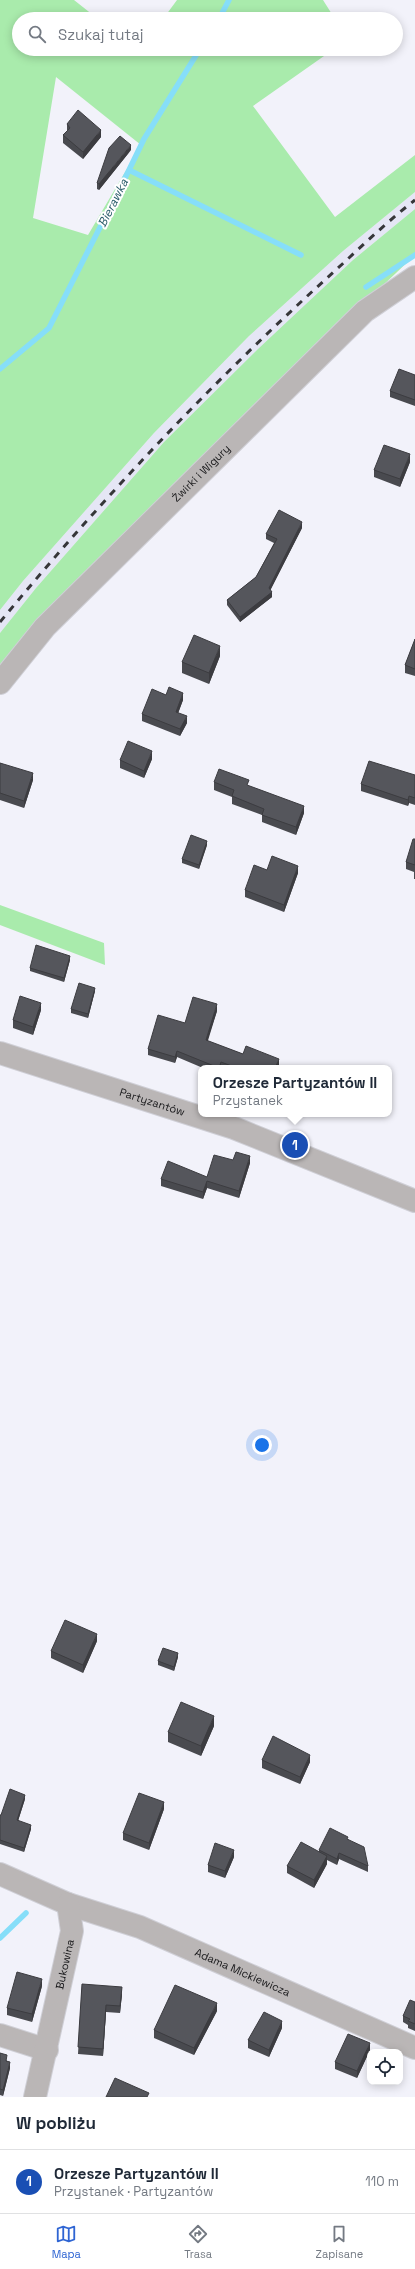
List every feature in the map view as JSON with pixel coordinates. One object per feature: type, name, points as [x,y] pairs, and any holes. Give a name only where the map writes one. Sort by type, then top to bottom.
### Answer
[{"type":"street","name":"Żwirki i Wigury","points":[[0,683],[45,627],[365,311],[415,277]]},
{"type":"street","name":"Partyzantów","points":[[0,1054],[198,1117]]},
{"type":"street","name":"Partyzantów","points":[[199,1117],[234,1128],[415,1201]]},
{"type":"street","points":[[0,1874],[68,1904]]},
{"type":"street","name":"Adama Mickiewicza","points":[[68,1904],[140,1926],[415,2048]]},
{"type":"street","name":"Bukowina","points":[[35,2097],[47,2050],[72,1931],[68,1904]]},
{"type":"street","points":[[0,2035],[47,2050]]},
{"type":"shaded area","points":[[415,192],[415,209],[353,260],[164,442],[36,588],[0,633],[0,610],[23,581],[154,433],[249,336],[343,251]]},
{"type":"green space","points":[[0,0],[74,0],[89,12],[12,12],[12,56],[324,56],[253,106],[335,217],[415,155],[415,192],[343,251],[249,336],[154,433],[23,581],[0,610]],"holes":[[[56,77],[141,145],[88,235],[33,218]]]},
{"type":"green space","points":[[177,0],[323,0],[331,12],[168,12]]},
{"type":"green space","points":[[415,209],[415,255],[358,309],[0,675],[0,633],[36,588],[164,442],[258,349],[353,260]]},
{"type":"green space","points":[[0,905],[104,943],[105,965],[0,925]]},
{"type":"building","points":[[78,110],[101,130],[83,152],[63,135],[70,128],[67,124]]},
{"type":"building","points":[[120,136],[131,145],[99,184],[97,183],[109,148]]},
{"type":"building","points":[[399,369],[415,375],[415,400],[390,391]]},
{"type":"building","points":[[384,445],[410,454],[400,479],[374,470]]},
{"type":"building","points":[[279,510],[302,522],[269,588],[272,592],[240,617],[227,600],[256,577],[277,539],[266,534]]},
{"type":"building","points":[[194,635],[220,646],[209,673],[182,662]]},
{"type":"building","points":[[415,639],[415,669],[405,665]]},
{"type":"building","points":[[169,687],[183,693],[176,712],[187,716],[180,729],[142,714],[152,689],[166,695]]},
{"type":"building","points":[[128,741],[152,751],[144,771],[120,760]]},
{"type":"building","points":[[369,761],[415,775],[415,798],[409,796],[408,800],[361,784]]},
{"type":"building","points":[[0,763],[33,773],[24,801],[0,793]]},
{"type":"building","points":[[219,769],[249,780],[247,785],[304,806],[296,827],[262,815],[264,809],[232,796],[234,790],[214,782]]},
{"type":"building","points":[[191,835],[207,841],[199,865],[182,859]]},
{"type":"building","points":[[413,839],[415,839],[415,865],[406,862]]},
{"type":"building","points":[[272,856],[298,866],[284,905],[245,890],[254,865],[267,870]]},
{"type":"building","points":[[36,945],[70,956],[64,978],[30,968]]},
{"type":"building","points":[[79,983],[95,988],[88,1014],[71,1009]]},
{"type":"building","points":[[20,996],[41,1003],[33,1027],[13,1020]]},
{"type":"building","points":[[193,997],[217,1004],[206,1040],[243,1054],[246,1046],[279,1059],[276,1065],[229,1065],[221,1062],[220,1065],[212,1065],[177,1051],[175,1057],[148,1049],[158,1015],[185,1023]]},
{"type":"building","points":[[236,1152],[250,1156],[239,1191],[207,1181],[203,1192],[161,1179],[168,1161],[207,1177],[214,1155],[233,1160]]},
{"type":"building","points":[[65,1620],[97,1634],[83,1665],[51,1651]]},
{"type":"building","points":[[163,1648],[178,1653],[174,1667],[158,1661]]},
{"type":"building","points":[[181,1702],[214,1716],[201,1746],[168,1732]]},
{"type":"building","points":[[273,1736],[310,1755],[300,1777],[262,1760]]},
{"type":"building","points":[[10,1789],[25,1795],[17,1820],[31,1825],[24,1848],[0,1840],[0,1815]]},
{"type":"building","points":[[139,1793],[164,1802],[149,1843],[123,1833]]},
{"type":"building","points":[[330,1828],[348,1837],[347,1839],[364,1847],[368,1866],[339,1853],[337,1859],[319,1850]]},
{"type":"building","points":[[301,1842],[327,1856],[314,1880],[287,1866]]},
{"type":"building","points":[[215,1843],[234,1850],[225,1871],[208,1865]]},
{"type":"building","points":[[17,1972],[42,1979],[32,2014],[7,2008]]},
{"type":"building","points":[[82,1984],[122,1987],[120,2006],[106,2005],[103,2049],[78,2047]]},
{"type":"building","points":[[175,1985],[217,2003],[194,2048],[154,2030]]},
{"type":"building","points":[[410,2000],[415,2002],[415,2024],[408,2021],[410,2019],[403,2016]]},
{"type":"building","points":[[264,2012],[282,2021],[269,2050],[248,2040]]},
{"type":"building","points":[[348,2034],[370,2043],[357,2071],[335,2062]]},
{"type":"building","points":[[0,2053],[7,2055],[6,2061],[10,2062],[3,2090],[0,2089]]},
{"type":"building","points":[[115,2078],[149,2093],[147,2097],[106,2097]]},
{"type":"waterway","points":[[223,12],[229,0]]},
{"type":"waterway","points":[[129,170],[144,139],[196,56]]},
{"type":"waterway","name":"Bierawka","points":[[0,369],[49,328],[129,170],[301,255]]},
{"type":"waterway","name":"Bierawka","points":[[366,287],[415,255]]},
{"type":"waterway","points":[[0,1938],[26,1913]]},
{"type":"railway","points":[[0,622],[77,532],[157,444],[198,402],[283,318],[381,228],[415,200]]},
{"type":"place","name":"Orzesze Partyzantów II","points":[[295,1145]]}]
